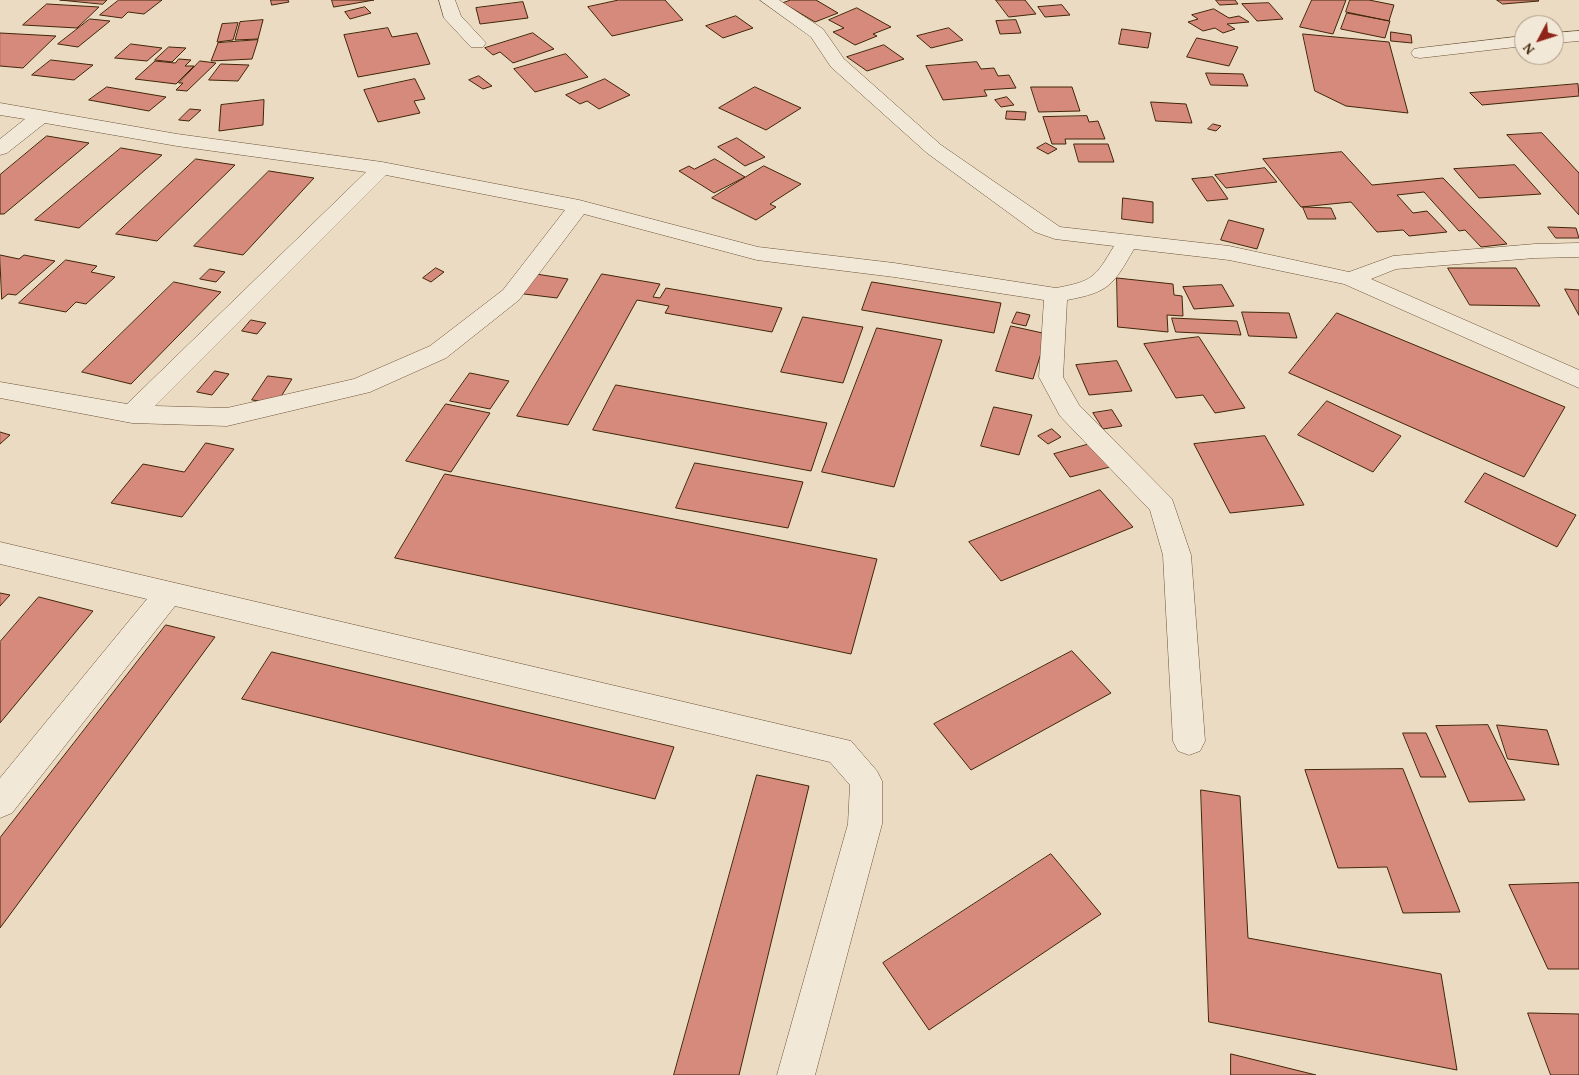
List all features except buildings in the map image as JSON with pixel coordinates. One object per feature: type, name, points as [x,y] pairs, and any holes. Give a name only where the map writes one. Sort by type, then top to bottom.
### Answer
[{"type":"street","points":[[447,0],[453,18],[477,43]]},
{"type":"street","points":[[768,0],[817,33],[837,63],[934,149],[1054,233],[1229,253],[1352,279],[1530,356],[1579,380]]},
{"type":"street","points":[[1564,37],[1579,36]]},
{"type":"street","points":[[1420,52],[1514,43]]},
{"type":"street","points":[[0,108],[177,140],[382,168],[578,206],[757,253],[1056,295],[1084,290],[1106,278],[1128,240]]},
{"type":"street","points":[[0,149],[41,116]]},
{"type":"street","points":[[132,414],[382,168]]},
{"type":"street","points":[[0,390],[132,414],[227,417],[361,386],[438,352],[512,295],[578,206]]},
{"type":"street","points":[[1352,279],[1393,263],[1535,251],[1579,250]]},
{"type":"street","points":[[1056,295],[1051,377],[1069,410],[1162,506],[1177,555],[1189,741]]},
{"type":"street","points":[[0,553],[840,751],[866,781],[865,824],[796,1075]]},
{"type":"street","points":[[0,803],[168,594]]}]
